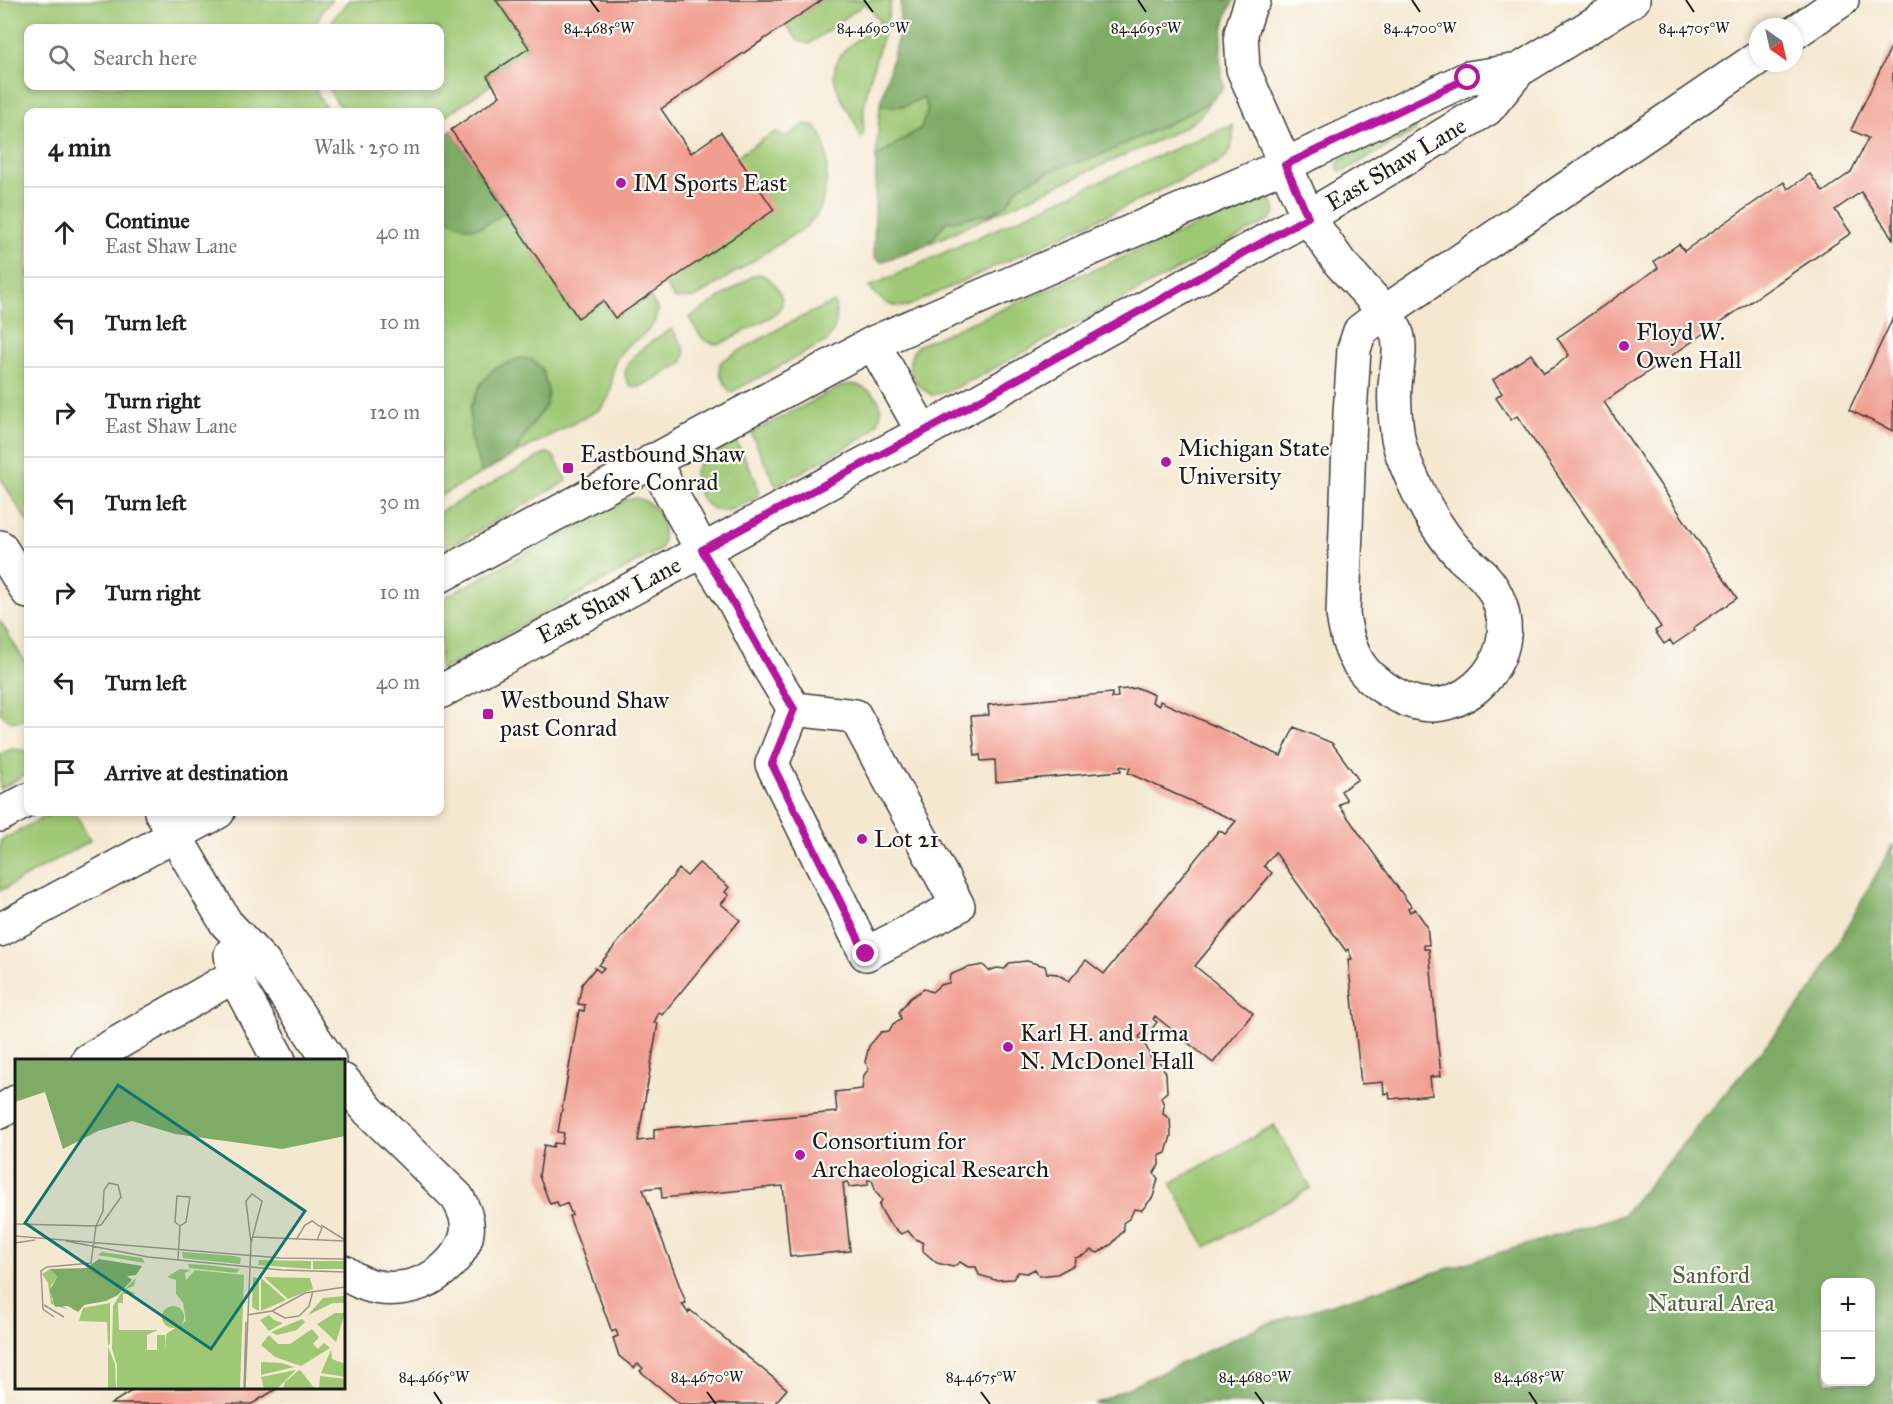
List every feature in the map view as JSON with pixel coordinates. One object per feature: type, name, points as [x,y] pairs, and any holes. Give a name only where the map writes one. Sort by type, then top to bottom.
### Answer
[{"type":"street","points":[[1254,0],[1251,2],[1241,33],[1243,69],[1308,217],[1340,263],[1385,312],[1397,333],[1399,353],[1395,398],[1396,431],[1401,452],[1417,490],[1440,528],[1460,555],[1485,578],[1499,602],[1504,618],[1504,636],[1500,655],[1490,673],[1475,688],[1459,698],[1439,704],[1421,704],[1388,689],[1366,673],[1353,653],[1343,614],[1350,414],[1354,349],[1360,331],[1385,312],[1749,64]]},
{"type":"street","name":"East Shaw Lane","points":[[444,690],[923,432],[1308,217],[1487,109],[1519,70],[1633,0]]},
{"type":"street","points":[[1803,27],[1842,0]]},
{"type":"street","name":"East Shaw Lane","points":[[444,574],[873,343],[1285,165],[1468,78],[1519,70]]},
{"type":"street","points":[[873,343],[923,432]]},
{"type":"street","points":[[653,460],[794,709]]},
{"type":"street","points":[[0,547],[24,586]]},
{"type":"street","points":[[794,709],[855,716],[958,906],[866,954],[772,764],[794,709]]},
{"type":"street","points":[[0,815],[24,802]]},
{"type":"street","points":[[0,930],[167,823],[199,816]]},
{"type":"street","points":[[167,823],[226,923],[263,962],[328,1059]]},
{"type":"street","points":[[226,923],[234,976],[278,1059]]},
{"type":"street","points":[[90,1059],[234,976]]},
{"type":"street","points":[[345,1082],[369,1111],[457,1197],[463,1208],[467,1232],[461,1251],[443,1271],[418,1285],[397,1289],[377,1287],[355,1281],[345,1273]]},
{"type":"street","points":[[0,1112],[15,1103]]},
{"type":"green space","points":[[0,0],[332,0],[324,8],[316,24],[24,24],[24,90],[316,90],[326,108],[24,108],[24,516],[0,477]]},
{"type":"green space","points":[[350,0],[496,0],[529,48],[487,76],[492,84],[444,117],[444,108],[342,108],[330,90],[444,90],[444,24],[330,24]]},
{"type":"green space","points":[[822,0],[891,0],[865,100],[864,133],[861,138],[839,93],[834,71],[838,59],[847,48],[880,22],[866,3],[809,44],[799,41],[785,24]]},
{"type":"green space","points":[[901,0],[1234,0],[1229,9],[1221,43],[1224,88],[1209,102],[1178,119],[1094,158],[1059,167],[1019,186],[1008,203],[993,213],[946,222],[928,244],[881,262],[874,257],[876,157],[921,128],[928,109],[923,97],[905,106],[880,106],[899,33]]},
{"type":"green space","points":[[923,97],[928,109],[921,128],[876,157],[880,106],[905,106]]},
{"type":"green space","points":[[1209,102],[1202,114],[1167,136],[928,244],[946,222],[993,213],[1008,203],[1019,186],[1059,167],[1094,158]]},
{"type":"green space","points":[[805,124],[817,129],[825,146],[826,184],[816,216],[804,228],[695,298],[675,299],[665,284],[737,156],[775,132],[786,137]]},
{"type":"green space","points":[[1233,125],[1232,144],[1223,160],[908,306],[890,305],[869,287],[1112,176]]},
{"type":"green space","points":[[1414,126],[1415,131],[1344,171],[1339,171],[1337,167],[1340,160]]},
{"type":"green space","points":[[451,130],[506,212],[480,227],[466,227],[444,214],[444,134]]},
{"type":"green space","points":[[1268,197],[1274,205],[1275,213],[1270,220],[974,379],[946,392],[932,395],[914,380],[910,361],[917,346],[1260,198]]},
{"type":"green space","points":[[506,212],[578,318],[603,301],[615,318],[649,295],[658,310],[654,323],[648,331],[625,348],[617,358],[612,372],[609,396],[599,410],[517,453],[517,446],[545,405],[477,457],[482,473],[444,494],[444,215],[450,220],[482,227]]},
{"type":"green space","points":[[759,274],[767,277],[778,289],[782,299],[780,309],[774,315],[722,343],[715,344],[706,341],[689,318]]},
{"type":"green space","points":[[834,302],[836,323],[827,341],[730,393],[720,374],[720,363],[723,360],[791,322]]},
{"type":"green space","points":[[671,329],[684,350],[685,355],[681,364],[640,387],[631,386],[626,378],[626,369],[630,361],[637,353]]},
{"type":"green space","points":[[520,358],[533,360],[543,371],[548,392],[546,405],[518,446],[517,453],[482,473],[471,440],[470,407],[481,384],[495,368]]},
{"type":"green space","points":[[853,384],[872,393],[878,400],[880,414],[872,430],[863,438],[776,486],[751,433],[842,386]]},
{"type":"green space","points":[[736,441],[756,481],[759,496],[733,509],[717,510],[710,507],[700,496],[695,474],[704,458]]},
{"type":"green space","points":[[546,453],[554,457],[567,481],[444,550],[444,510]]},
{"type":"green space","points":[[637,498],[645,501],[657,511],[663,532],[661,549],[444,669],[444,598],[625,500]]},
{"type":"green space","points":[[0,621],[24,660],[24,718],[11,722],[0,713]]},
{"type":"green space","points":[[12,749],[24,750],[24,775],[0,789],[0,754]]},
{"type":"green space","points":[[46,816],[77,816],[90,841],[0,891],[0,841]]},
{"type":"green space","name":"Sanford Natural Area","points":[[1893,844],[1893,1404],[1094,1404],[1263,1325],[1623,1215],[1813,989]]},
{"type":"green space","points":[[1274,1125],[1311,1188],[1206,1247],[1171,1183]]},
{"type":"building","name":"IM Sports East","points":[[496,0],[822,0],[661,109],[691,153],[721,132],[774,210],[615,318],[603,301],[578,318],[451,130],[500,96],[487,76],[529,48]]},
{"type":"building","name":"Floyd W. Owen Hall","points":[[1893,43],[1893,239],[1861,192],[1835,210],[1851,233],[1604,402],[1737,598],[1693,628],[1695,630],[1673,645],[1670,640],[1664,644],[1655,631],[1661,627],[1517,416],[1511,420],[1496,398],[1502,393],[1493,380],[1531,354],[1544,373],[1557,365],[1569,355],[1557,338],[1658,268],[1654,261],[1679,244],[1684,251],[1784,182],[1788,189],[1810,174],[1823,192],[1851,172],[1868,138],[1851,130]]},
{"type":"building","points":[[1893,318],[1893,431],[1849,410]]},
{"type":"building","name":"Karl H. and Irma N. McDonel Hall","points":[[1138,688],[1154,695],[1152,702],[1159,706],[1160,701],[1281,756],[1294,727],[1332,743],[1358,779],[1341,791],[1347,800],[1339,805],[1411,906],[1408,908],[1410,912],[1415,909],[1427,926],[1429,945],[1424,945],[1424,949],[1429,949],[1441,1076],[1430,1077],[1432,1095],[1390,1099],[1389,1093],[1384,1094],[1383,1082],[1361,1084],[1348,959],[1352,959],[1348,949],[1346,951],[1275,852],[1264,866],[1272,873],[1195,966],[1253,1013],[1213,1063],[1155,1016],[1153,1019],[1157,1022],[1146,1037],[1142,1034],[1139,1037],[1150,1057],[1157,1058],[1166,1073],[1167,1092],[1161,1097],[1164,1105],[1163,1114],[1170,1119],[1171,1136],[1166,1153],[1159,1156],[1159,1165],[1154,1173],[1158,1179],[1153,1197],[1142,1210],[1134,1209],[1130,1218],[1123,1223],[1124,1230],[1112,1244],[1098,1253],[1091,1250],[1075,1258],[1074,1265],[1057,1274],[1039,1276],[1035,1269],[1027,1273],[1018,1272],[1013,1279],[995,1280],[979,1275],[976,1267],[968,1267],[960,1262],[953,1267],[937,1263],[923,1251],[923,1243],[908,1231],[901,1234],[889,1223],[879,1206],[882,1200],[872,1180],[868,1180],[868,1185],[849,1187],[848,1182],[843,1183],[850,1251],[790,1257],[783,1186],[662,1198],[661,1187],[643,1189],[686,1303],[682,1304],[688,1313],[690,1310],[787,1389],[774,1404],[680,1404],[640,1371],[643,1368],[638,1364],[634,1368],[619,1356],[613,1338],[618,1336],[616,1330],[612,1332],[569,1216],[572,1215],[567,1203],[559,1207],[557,1202],[550,1204],[539,1176],[544,1145],[553,1147],[554,1143],[562,1144],[564,1133],[558,1132],[579,1010],[584,1011],[585,1005],[578,1004],[582,984],[595,968],[600,972],[604,968],[599,965],[679,869],[687,876],[699,863],[729,887],[725,892],[729,895],[721,904],[740,920],[662,1015],[659,1012],[654,1023],[658,1023],[638,1141],[654,1139],[654,1129],[837,1112],[835,1092],[862,1089],[864,1075],[869,1069],[865,1062],[869,1046],[881,1032],[889,1031],[893,1024],[901,1019],[899,1012],[910,998],[924,989],[932,992],[940,985],[949,983],[950,975],[966,968],[983,965],[989,971],[997,968],[1005,969],[1009,963],[1027,961],[1045,966],[1047,973],[1057,974],[1069,981],[1086,960],[1104,974],[1219,830],[1225,834],[1236,821],[1128,773],[1130,768],[1120,766],[1121,771],[996,782],[995,760],[981,761],[980,755],[975,756],[971,716],[989,715],[988,705],[1112,693],[1112,698],[1118,697],[1117,690]]},
{"type":"building","points":[[134,1389],[276,1389],[252,1404],[111,1404]]},
{"type":"place","name":"IM Sports East","points":[[621,183]]},
{"type":"place","name":"Floyd W. Owen Hall","points":[[1624,346]]},
{"type":"place","name":"Michigan State University","points":[[1166,462]]},
{"type":"place","name":"Eastbound Shaw before Conrad","points":[[568,468]]},
{"type":"place","name":"Westbound Shaw past Conrad","points":[[488,714]]},
{"type":"place","name":"Lot 21","points":[[862,839]]},
{"type":"place","name":"Karl H. and Irma N. McDonel Hall","points":[[1008,1047]]},
{"type":"place","name":"Consortium for Archaeological Research","points":[[800,1155]]},
{"type":"route","points":[[866,954],[772,764],[794,709],[765,661],[735,603],[702,550],[923,432],[1308,217],[1285,165],[1468,78]]}]
